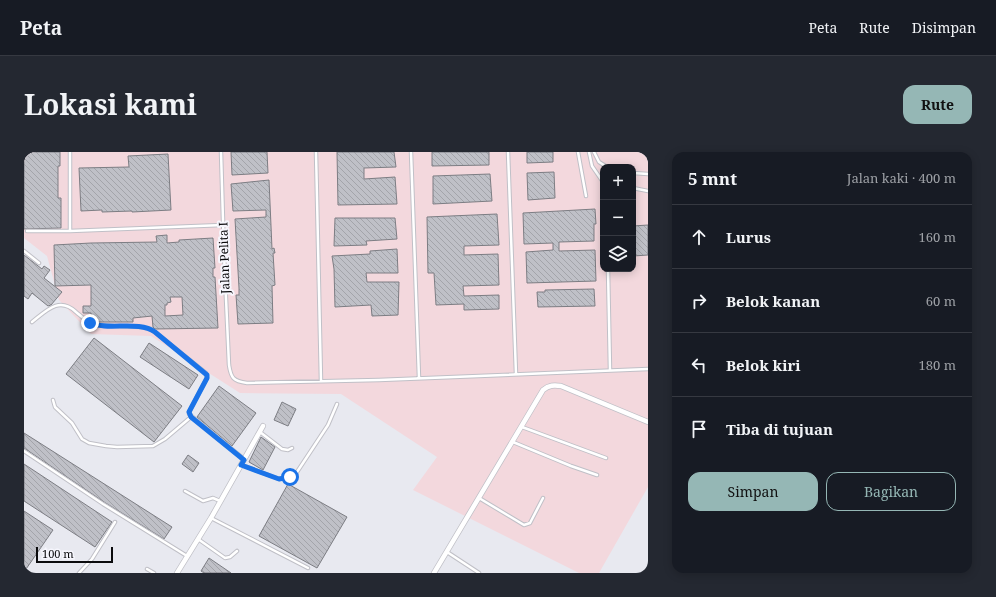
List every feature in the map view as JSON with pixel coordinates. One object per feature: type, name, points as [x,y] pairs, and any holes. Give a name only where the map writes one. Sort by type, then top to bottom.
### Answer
[{"type":"street","points":[[434,573],[543,390],[547,387],[555,385],[561,386],[648,422]]},
{"type":"street","points":[[177,573],[211,518],[263,426]]},
{"type":"lane","points":[[70,152],[70,231]]},
{"type":"lane","name":"Jalan Pelita I","points":[[221,152],[228,364],[232,377],[240,382],[321,381]]},
{"type":"lane","points":[[316,152],[321,381],[648,369]]},
{"type":"lane","points":[[411,152],[419,378]]},
{"type":"lane","points":[[508,152],[516,374]]},
{"type":"lane","points":[[578,152],[586,196]]},
{"type":"lane","points":[[589,152],[592,166],[600,178]]},
{"type":"lane","points":[[594,152],[599,162],[602,164]]},
{"type":"lane","points":[[636,173],[648,174]]},
{"type":"lane","points":[[636,189],[648,191]]},
{"type":"lane","points":[[27,231],[70,231],[223,225]]},
{"type":"lane","points":[[24,251],[39,263]]},
{"type":"lane","points":[[608,272],[610,370]]},
{"type":"lane","points":[[32,322],[48,309],[64,304],[69,306],[94,325],[141,327],[151,329],[207,375],[207,378],[189,412],[191,417],[244,460]]},
{"type":"lane","points":[[53,400],[55,407],[72,423],[82,439],[88,443],[106,446],[117,447],[156,445],[191,417]]},
{"type":"lane","points":[[241,465],[279,479],[290,477],[297,472],[324,430],[337,404]]},
{"type":"lane","points":[[521,427],[606,458]]},
{"type":"lane","points":[[260,432],[282,449],[288,450],[292,448]]},
{"type":"lane","points":[[512,442],[597,475]]},
{"type":"lane","points":[[24,451],[103,504],[187,556]]},
{"type":"lane","points":[[185,491],[203,501],[213,498],[220,501]]},
{"type":"lane","points":[[480,498],[524,526],[530,523],[543,498]]},
{"type":"lane","points":[[211,518],[308,568]]},
{"type":"lane","points":[[79,573],[92,559],[115,522]]},
{"type":"lane","points":[[197,539],[225,558],[230,557],[237,552]]},
{"type":"lane","points":[[447,552],[479,573]]},
{"type":"lane","points":[[147,568],[154,573]]},
{"type":"shaded area","points":[[24,152],[648,152],[648,487],[599,573],[579,573],[413,490],[437,457],[341,394],[240,393],[151,336],[91,334],[59,300],[47,256],[24,238]]},
{"type":"building","points":[[24,152],[60,152],[60,166],[58,166],[58,198],[61,198],[61,228],[24,229]]},
{"type":"building","points":[[231,152],[267,152],[268,173],[232,175]]},
{"type":"building","points":[[337,152],[394,152],[396,167],[364,168],[364,179],[395,177],[397,204],[338,205]]},
{"type":"building","points":[[432,152],[489,152],[489,165],[432,166]]},
{"type":"building","points":[[527,152],[553,152],[553,162],[527,163]]},
{"type":"building","points":[[168,154],[171,210],[132,212],[102,212],[102,210],[81,211],[79,168],[129,167],[128,156]]},
{"type":"building","points":[[554,172],[555,198],[528,200],[527,173]]},
{"type":"building","points":[[490,174],[492,201],[433,204],[433,176]]},
{"type":"building","points":[[269,180],[272,249],[274,248],[275,253],[273,253],[275,285],[272,286],[273,323],[238,324],[236,295],[239,295],[239,288],[235,219],[266,217],[266,210],[233,211],[231,184]]},
{"type":"building","points":[[595,209],[596,224],[594,224],[594,241],[559,242],[559,251],[595,250],[596,281],[527,283],[526,252],[553,250],[553,243],[524,244],[523,213]]},
{"type":"building","points":[[497,214],[499,245],[464,246],[464,255],[498,254],[499,285],[463,286],[464,296],[499,295],[499,309],[464,310],[464,304],[436,305],[434,273],[428,273],[427,217]]},
{"type":"building","points":[[335,218],[395,218],[397,239],[366,241],[367,245],[334,246]]},
{"type":"building","points":[[648,225],[648,255],[636,256],[636,226]]},
{"type":"building","points":[[167,235],[167,243],[179,242],[179,240],[213,238],[215,268],[213,268],[213,277],[215,277],[218,328],[155,329],[153,327],[152,316],[133,318],[133,322],[94,322],[91,320],[91,313],[83,313],[83,306],[91,306],[91,285],[55,286],[54,245],[157,242],[156,236]],"holes":[[[170,297],[182,297],[183,315],[165,316],[165,305],[171,302]]]},
{"type":"building","points":[[397,249],[398,273],[366,273],[367,282],[399,282],[398,315],[372,316],[371,305],[335,307],[334,269],[332,256],[370,254],[370,251]]},
{"type":"building","points":[[24,255],[42,269],[44,266],[50,270],[44,278],[62,292],[51,305],[48,306],[32,293],[28,299],[24,296]]},
{"type":"building","points":[[594,289],[595,306],[538,307],[537,292],[545,292],[545,290]]},
{"type":"building","points":[[94,338],[182,406],[154,442],[66,374]]},
{"type":"building","points":[[149,343],[198,375],[189,389],[140,357]]},
{"type":"building","points":[[219,386],[256,413],[232,446],[197,417]]},
{"type":"building","points":[[282,402],[296,409],[288,426],[274,420]]},
{"type":"building","points":[[24,433],[172,527],[164,539],[104,502],[24,448]]},
{"type":"building","points":[[261,437],[275,447],[263,470],[249,462]]},
{"type":"building","points":[[188,455],[199,463],[193,472],[182,464]]},
{"type":"building","points":[[24,464],[112,522],[95,547],[24,501]]},
{"type":"building","points":[[288,484],[347,517],[317,568],[259,536]]},
{"type":"building","points":[[24,511],[53,530],[24,572]]},
{"type":"building","points":[[209,558],[231,573],[204,573],[201,571]]},
{"type":"route","points":[[90,323],[99,326],[141,327],[151,329],[155,332],[207,375],[207,378],[189,412],[191,417],[244,460],[241,465],[279,479],[290,477]]}]
